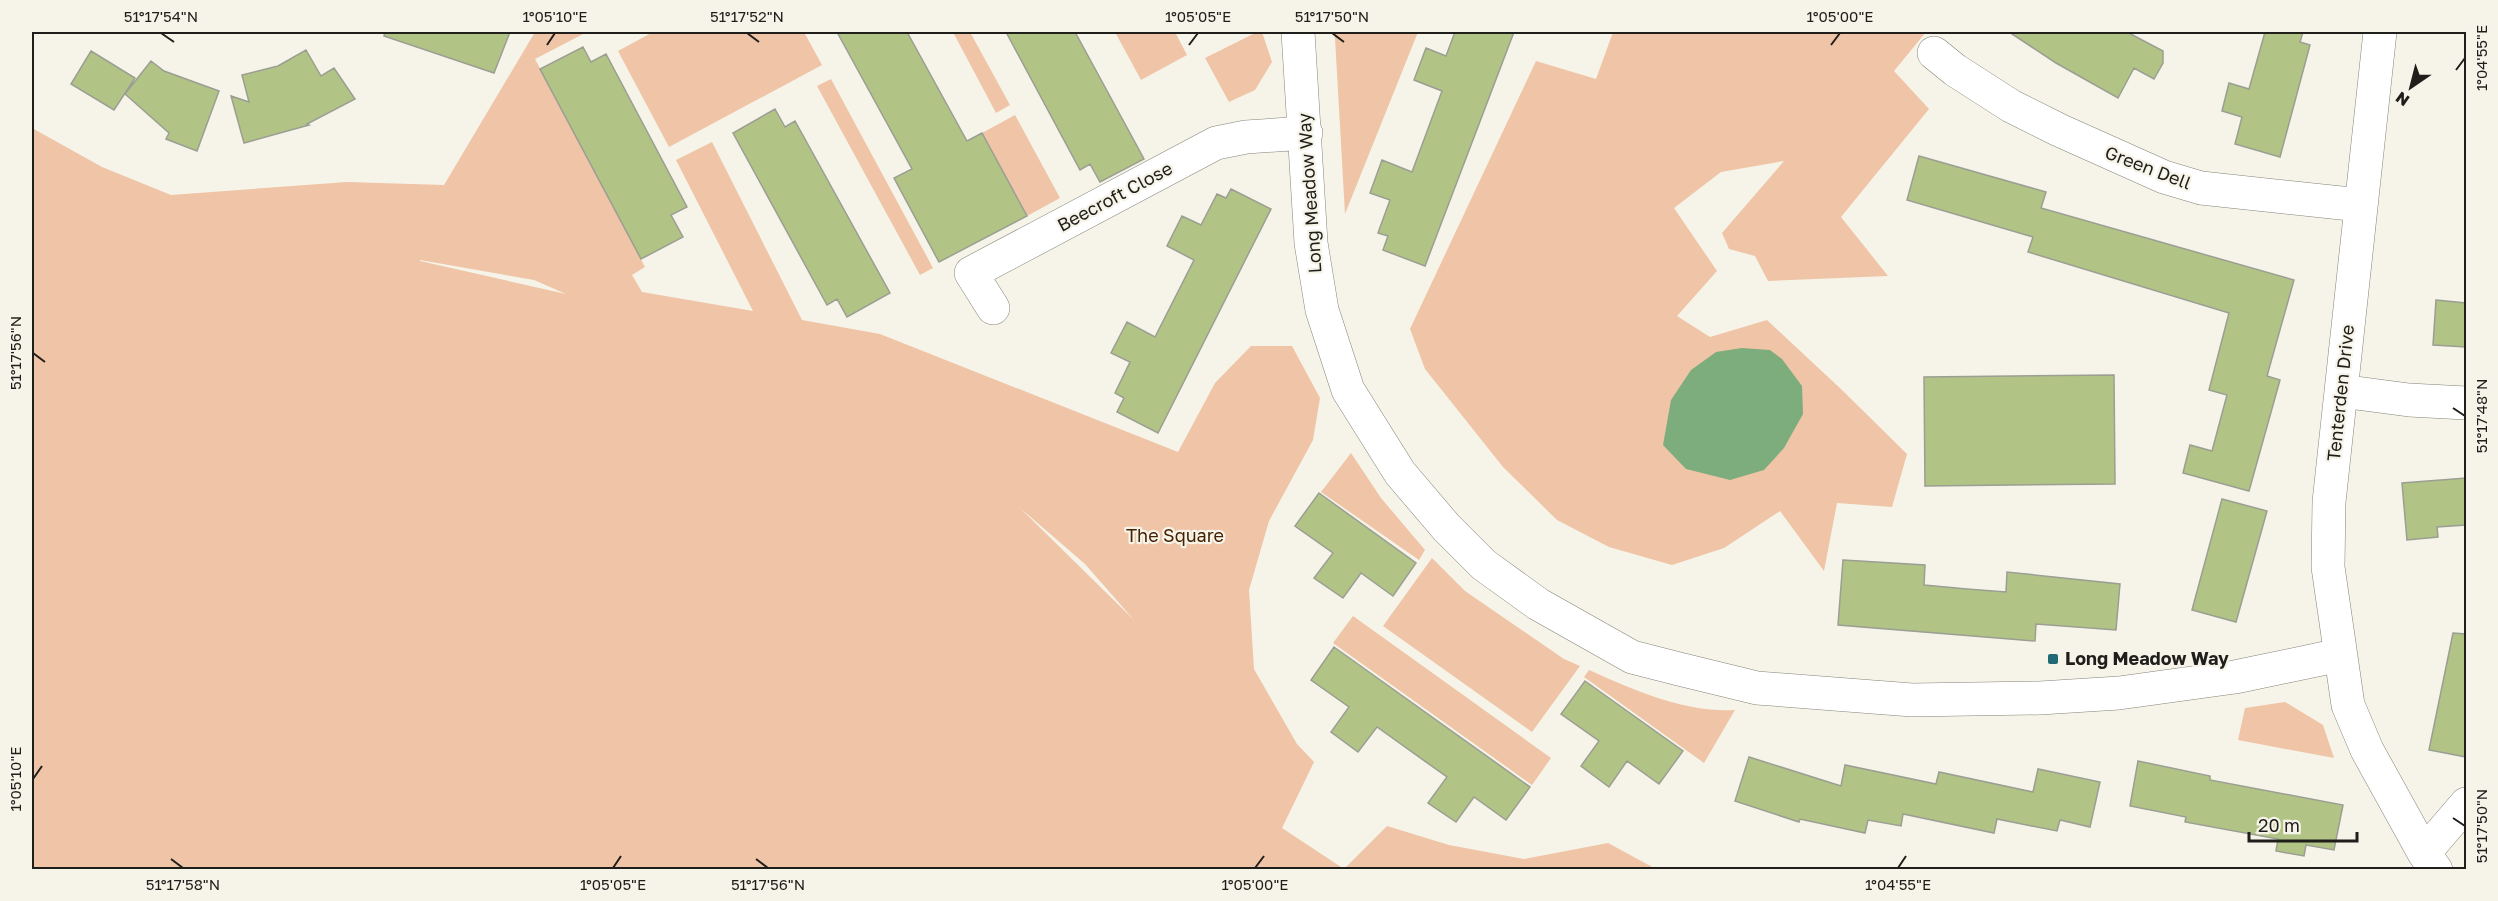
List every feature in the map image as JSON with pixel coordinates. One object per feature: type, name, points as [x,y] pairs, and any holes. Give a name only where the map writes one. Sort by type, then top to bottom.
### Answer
[{"type":"street","name":"Long Meadow Way","points":[[1298,32],[1311,243],[1322,310],[1348,390],[1400,473],[1446,527],[1484,565],[1538,604],[1632,657],[1756,688],[1912,700],[2040,698],[2120,693],[2235,677],[2340,655]]},
{"type":"street","name":"Tenterden Drive","points":[[2380,32],[2330,502],[2328,567],[2348,705],[2367,750],[2430,861]]},
{"type":"street","name":"Green Dell","points":[[1944,70],[2059,130],[2164,177],[2201,188],[2360,205]]},
{"type":"street","name":"Beecroft Close","points":[[993,308],[971,273],[1216,143],[1246,137],[1306,133]]},
{"type":"street","points":[[2341,391],[2409,400],[2466,403]]},
{"type":"street","points":[[2430,861],[2466,804]]},
{"type":"green space","name":"The Square","points":[[535,32],[587,32],[535,59],[645,267],[632,275],[642,292],[753,311],[676,160],[712,142],[802,320],[880,334],[1178,452],[1215,383],[1251,346],[1292,346],[1320,398],[1313,440],[1269,521],[1249,590],[1254,669],[1297,744],[1314,762],[1282,828],[1344,869],[32,869],[32,128],[102,167],[171,195],[347,182],[444,185]],"holes":[[[420,261],[534,280],[566,294]],[[1019,507],[1085,564],[1134,620]]]},
{"type":"green space","points":[[653,32],[804,32],[822,65],[669,147],[618,51]]},
{"type":"green space","points":[[953,32],[970,32],[1010,105],[996,113]]},
{"type":"green space","points":[[1115,32],[1175,32],[1187,55],[1141,80]]},
{"type":"green space","points":[[1257,32],[1262,32],[1272,62],[1255,90],[1229,102],[1205,58]]},
{"type":"green space","points":[[1333,32],[1418,32],[1345,214],[1335,38]]},
{"type":"green space","points":[[1613,32],[1926,32],[1894,71],[1929,109],[1841,217],[1888,276],[1768,281],[1755,256],[1729,249],[1722,233],[1784,161],[1721,172],[1674,208],[1717,271],[1677,316],[1710,337],[1767,320],[1907,454],[1892,507],[1837,503],[1824,571],[1780,511],[1724,548],[1672,565],[1609,547],[1557,520],[1503,467],[1425,369],[1410,329],[1536,61],[1596,79]]},
{"type":"green space","points":[[831,79],[933,268],[920,275],[817,86]]},
{"type":"green space","points":[[1015,115],[1060,198],[1027,216],[982,133]]},
{"type":"green space","points":[[1351,453],[1381,498],[1425,550],[1419,560],[1321,492]]},
{"type":"green space","points":[[1432,558],[1465,591],[1564,659],[1580,666],[1532,732],[1383,626]]},
{"type":"green space","points":[[1353,616],[1551,758],[1532,785],[1333,643]]},
{"type":"green space","points":[[1589,670],[1660,699],[1697,708],[1735,710],[1704,763],[1584,677]]},
{"type":"green space","points":[[2285,702],[2323,725],[2334,758],[2238,740],[2245,708]]},
{"type":"green space","points":[[1387,826],[1449,845],[1524,859],[1608,843],[1656,869],[1344,869]]},
{"type":"shaded area","points":[[1742,348],[1770,350],[1782,359],[1802,386],[1803,414],[1784,448],[1764,470],[1730,480],[1686,469],[1663,445],[1671,400],[1691,370],[1716,352]]},
{"type":"building","points":[[385,32],[510,32],[494,73],[384,36]]},
{"type":"building","points":[[837,32],[907,32],[967,141],[982,133],[1027,216],[939,262],[894,178],[912,169]]},
{"type":"building","points":[[1006,32],[1075,32],[1144,159],[1100,182],[1090,164],[1080,170]]},
{"type":"building","points":[[1455,32],[1514,32],[1425,266],[1383,250],[1388,236],[1378,233],[1390,200],[1370,193],[1382,160],[1412,172],[1442,91],[1414,80],[1426,48],[1446,56]]},
{"type":"building","points":[[2009,32],[2127,32],[2163,51],[2163,63],[2154,79],[2134,68],[2118,98],[2056,63]]},
{"type":"building","points":[[2265,32],[2303,32],[2300,42],[2310,45],[2280,157],[2235,144],[2242,117],[2222,111],[2229,83],[2249,89]]},
{"type":"building","points":[[583,47],[591,62],[606,54],[687,207],[671,215],[683,237],[641,259],[540,69]]},
{"type":"building","points":[[306,50],[321,76],[334,68],[355,99],[307,124],[309,125],[244,143],[231,96],[249,102],[242,75],[278,66]]},
{"type":"building","points":[[91,51],[135,78],[114,110],[71,84]]},
{"type":"building","points":[[151,61],[164,71],[219,91],[197,151],[166,139],[169,133],[125,94]]},
{"type":"building","points":[[775,109],[785,127],[795,121],[890,293],[847,317],[837,299],[827,305],[733,133]]},
{"type":"building","points":[[1919,156],[2046,192],[2041,208],[2294,280],[2267,376],[2280,380],[2249,491],[2183,473],[2190,445],[2212,451],[2227,395],[2209,390],[2229,313],[2028,252],[2033,237],[1907,200]]},
{"type":"building","points":[[1231,189],[1271,209],[1158,433],[1117,412],[1124,398],[1115,393],[1130,362],[1111,353],[1127,322],[1155,337],[1194,260],[1167,246],[1182,216],[1201,225],[1217,194],[1226,198]]},
{"type":"building","points":[[2436,300],[2466,303],[2466,347],[2433,345]]},
{"type":"building","points":[[2114,375],[2115,484],[1925,486],[1924,377]]},
{"type":"building","points":[[2466,478],[2466,525],[2437,527],[2438,537],[2407,540],[2402,483]]},
{"type":"building","points":[[1319,493],[1416,563],[1393,596],[1361,573],[1343,598],[1314,578],[1333,553],[1295,526]]},
{"type":"building","points":[[2222,499],[2267,511],[2236,622],[2192,610]]},
{"type":"building","points":[[1843,560],[1925,565],[1924,585],[1967,589],[2006,592],[2007,572],[2120,584],[2116,630],[2036,624],[2035,641],[1838,625]]},
{"type":"building","points":[[2453,633],[2466,634],[2466,757],[2429,750]]},
{"type":"building","points":[[1334,647],[1530,787],[1506,820],[1474,797],[1456,822],[1428,803],[1447,777],[1377,727],[1358,752],[1331,732],[1349,707],[1311,680]]},
{"type":"building","points":[[1585,681],[1683,751],[1659,784],[1627,761],[1609,787],[1581,766],[1599,741],[1561,714]]},
{"type":"building","points":[[1749,757],[1841,786],[1845,765],[1936,784],[1939,772],[2033,792],[2038,769],[2100,782],[2090,827],[2060,820],[2057,831],[1997,819],[1994,833],[1903,814],[1901,826],[1868,820],[1865,833],[1800,819],[1799,822],[1735,801]]},
{"type":"building","points":[[2138,761],[2210,776],[2210,780],[2343,805],[2334,850],[2306,845],[2304,856],[2276,851],[2278,839],[2185,822],[2186,817],[2130,806]]},
{"type":"place","name":"Long Meadow Way","points":[[2053,659]]}]
